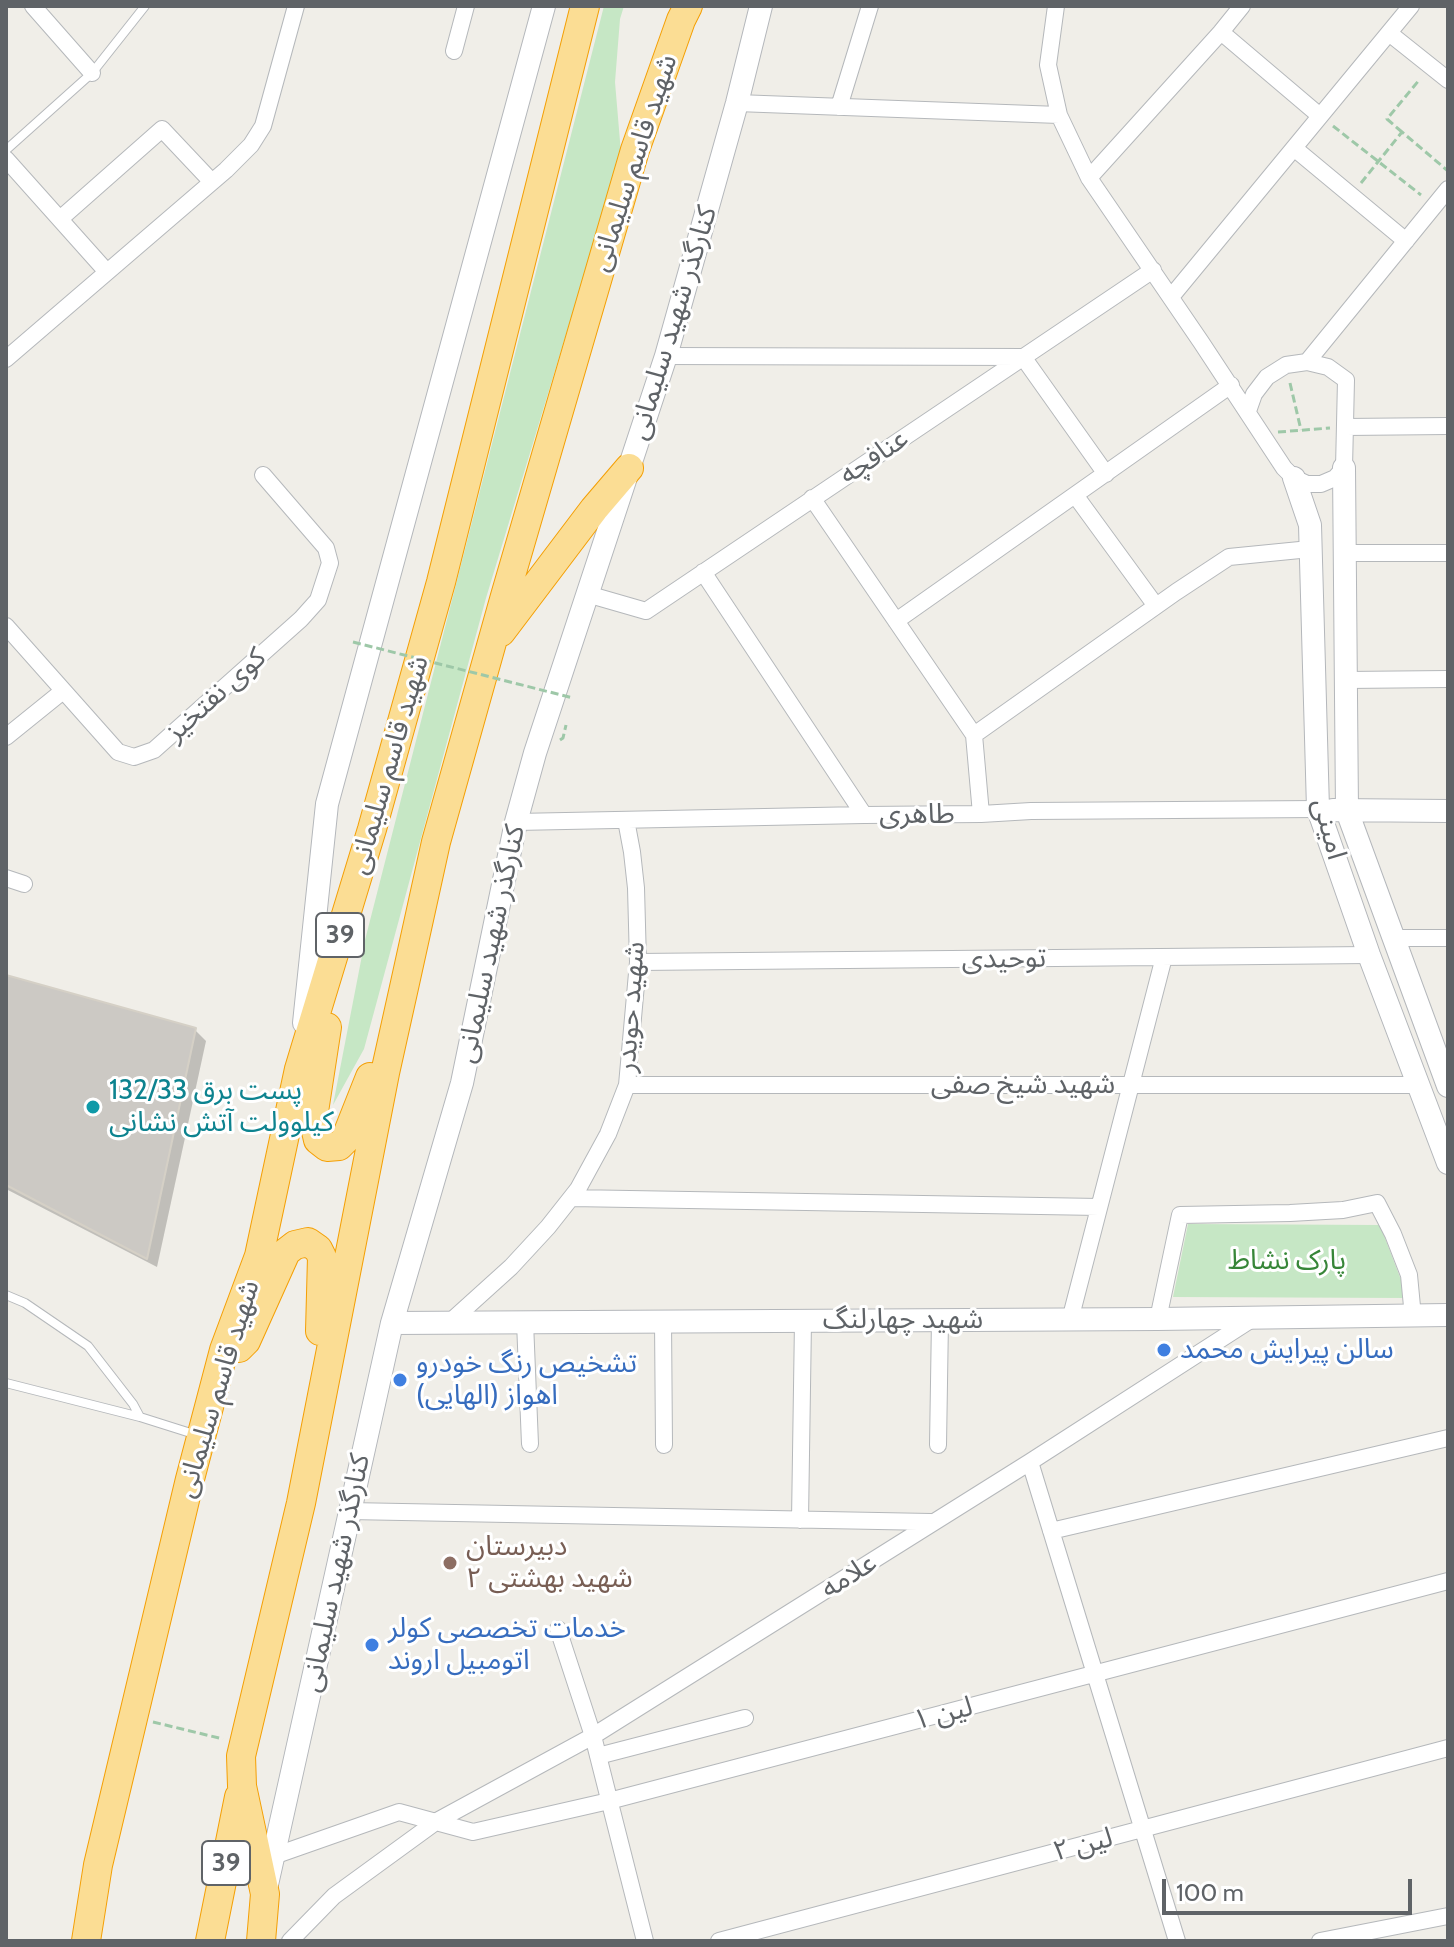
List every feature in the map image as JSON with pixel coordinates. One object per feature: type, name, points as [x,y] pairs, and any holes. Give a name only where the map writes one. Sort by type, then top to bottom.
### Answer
[{"type":"highway","name":"شهید قاسم سلیمانی","points":[[86,1941],[98,1865],[201,1436],[224,1350],[259,1256],[299,1069],[372,829],[441,582],[585,6]]},
{"type":"highway","name":"شهید قاسم سلیمانی","points":[[266,1859],[242,1786],[241,1756],[297,1518],[385,1073],[436,842],[635,150],[688,6]]},
{"type":"highway","points":[[491,646],[594,509],[629,468]]},
{"type":"highway","points":[[340,935],[313,1118],[318,1140],[327,1147],[339,1146],[345,1140],[405,983]]},
{"type":"highway","points":[[218,1374],[246,1341],[286,1252],[295,1245],[308,1242],[318,1249],[322,1257],[322,1315],[311,1447]]},
{"type":"highway","name":"39","points":[[210,1941],[242,1786]]},
{"type":"highway","name":"39","points":[[261,1941],[266,1859]]},
{"type":"street","points":[[33,6],[92,73]]},
{"type":"street","points":[[6,359],[251,145],[263,126],[296,6]]},
{"type":"street","points":[[454,51],[466,6]]},
{"type":"street","points":[[299,1069],[327,804],[544,6]]},
{"type":"street","name":"کنارگذر شهید سلیمانی","points":[[266,1859],[392,1323],[462,1083],[516,822],[535,753],[666,356],[761,6]]},
{"type":"street","points":[[839,107],[870,6]]},
{"type":"street","points":[[1056,6],[1048,65],[1059,115],[1089,178],[1284,468],[1294,478],[1307,484],[1321,484],[1335,478],[1344,468],[1346,380],[1328,367],[1307,362],[1286,365],[1267,377],[1254,394],[1248,411]]},
{"type":"street","points":[[1089,178],[1242,6]]},
{"type":"street","points":[[1171,297],[1411,6]]},
{"type":"street","points":[[1221,32],[1320,116]]},
{"type":"street","points":[[1389,33],[1448,80]]},
{"type":"street","points":[[737,103],[1059,115]]},
{"type":"street","points":[[60,219],[162,129],[212,182]]},
{"type":"street","points":[[1294,148],[1406,241]]},
{"type":"street","points":[[6,159],[107,272]]},
{"type":"street","points":[[1307,362],[1448,189]]},
{"type":"street","name":"عنافچه","points":[[587,594],[646,611],[1153,270]]},
{"type":"street","points":[[666,356],[1023,357],[1106,474]]},
{"type":"street","points":[[896,621],[1231,385]]},
{"type":"street","points":[[1345,427],[1448,426]]},
{"type":"street","name":"امینی","points":[[1344,468],[1347,811],[1392,938],[1442,1057],[1448,1086]]},
{"type":"street","name":"کوی نفتخیز","points":[[6,626],[118,752],[134,757],[154,750],[301,619],[318,600],[330,563],[326,548],[263,475]]},
{"type":"street","name":"امینی","points":[[1294,478],[1310,525],[1318,809],[1369,955],[1448,1163]]},
{"type":"street","points":[[1075,495],[1156,606]]},
{"type":"street","points":[[812,498],[974,735],[981,814]]},
{"type":"street","points":[[974,735],[1229,557],[1310,549]]},
{"type":"street","points":[[1345,553],[1448,553]]},
{"type":"street","points":[[703,572],[864,815]]},
{"type":"street","points":[[1314,680],[1448,679]]},
{"type":"street","points":[[6,737],[63,691]]},
{"type":"street","points":[[1318,809],[1448,811]]},
{"type":"street","name":"طاهری","points":[[516,822],[1031,811],[1318,809]]},
{"type":"street","name":"شهید حویدر","points":[[449,1323],[511,1267],[571,1198],[608,1134],[627,1085],[638,962],[636,888],[626,820]]},
{"type":"street","points":[[6,878],[24,884]]},
{"type":"street","points":[[1392,938],[1448,938]]},
{"type":"street","name":"توحیدی","points":[[638,962],[1369,955]]},
{"type":"street","points":[[1070,1320],[1164,957]]},
{"type":"street","name":"شهید شیخ صفی","points":[[627,1085],[1418,1085]]},
{"type":"street","points":[[571,1198],[1099,1207]]},
{"type":"street","points":[[1158,1319],[1180,1215],[1316,1212],[1377,1203],[1409,1275],[1413,1317]]},
{"type":"street","points":[[1413,1317],[1448,1315]]},
{"type":"street","points":[[1413,1317],[1448,1321]]},
{"type":"street","name":"شهید چهارلنگ","points":[[392,1323],[1413,1317]]},
{"type":"street","name":"علامه","points":[[290,1941],[334,1896],[437,1821],[593,1736],[1253,1318]]},
{"type":"street","points":[[938,1445],[940,1320]]},
{"type":"street","points":[[663,1321],[664,1445]]},
{"type":"street","points":[[800,1520],[803,1321]]},
{"type":"street","points":[[525,1322],[530,1444]]},
{"type":"street","points":[[1051,1531],[1448,1438]]},
{"type":"street","points":[[1030,1462],[1177,1941]]},
{"type":"street","points":[[349,1511],[933,1523]]},
{"type":"street","name":"لین ۱","points":[[437,1821],[473,1832],[609,1801],[1448,1581]]},
{"type":"street","points":[[558,1629],[593,1736],[645,1941]]},
{"type":"street","points":[[598,1756],[745,1718]]},
{"type":"street","name":"لین ۲","points":[[719,1941],[1448,1748]]},
{"type":"street","points":[[266,1859],[399,1812],[437,1821]]},
{"type":"street","points":[[1320,1941],[1448,1916]]},
{"type":"lane","points":[[6,150],[92,73],[145,6]]},
{"type":"lane","points":[[6,1295],[25,1303],[88,1346],[140,1417]]},
{"type":"lane","points":[[6,1383],[201,1436]]},
{"type":"path","points":[[1431,67],[1387,119],[1448,171]]},
{"type":"path","points":[[1320,116],[1434,206]]},
{"type":"path","points":[[1351,195],[1402,132]]},
{"type":"path","points":[[1286,365],[1301,430]]},
{"type":"path","points":[[1262,433],[1345,427]]},
{"type":"path","points":[[353,642],[573,698]]},
{"type":"path","points":[[134,1717],[244,1744]]},
{"type":"green space","points":[[604,6],[624,6],[620,19],[615,82],[621,153],[486,598],[364,1049],[333,1105],[365,940]]},
{"type":"green space","name":"پارک نشاط","points":[[1188,1224],[1380,1225],[1408,1298],[1173,1297]]},
{"type":"building","name":"پست برق 132/33 کیلوولت آتش نشانی","points":[[6,975],[196,1028],[147,1259],[6,1185]]},
{"type":"place","name":"پست برق 132/33 کیلوولت آتش نشانی","points":[[93,1107]]},
{"type":"place","name":"سالن پیرایش محمد","points":[[1164,1350]]},
{"type":"place","name":"تشخیص رنگ خودرو اهواز (الهایی)","points":[[400,1380]]},
{"type":"place","name":"دبیرستان شهید بهشتی ۲","points":[[450,1563]]},
{"type":"place","name":"خدمات تخصصی کولر اتومبیل اروند","points":[[372,1645]]}]
